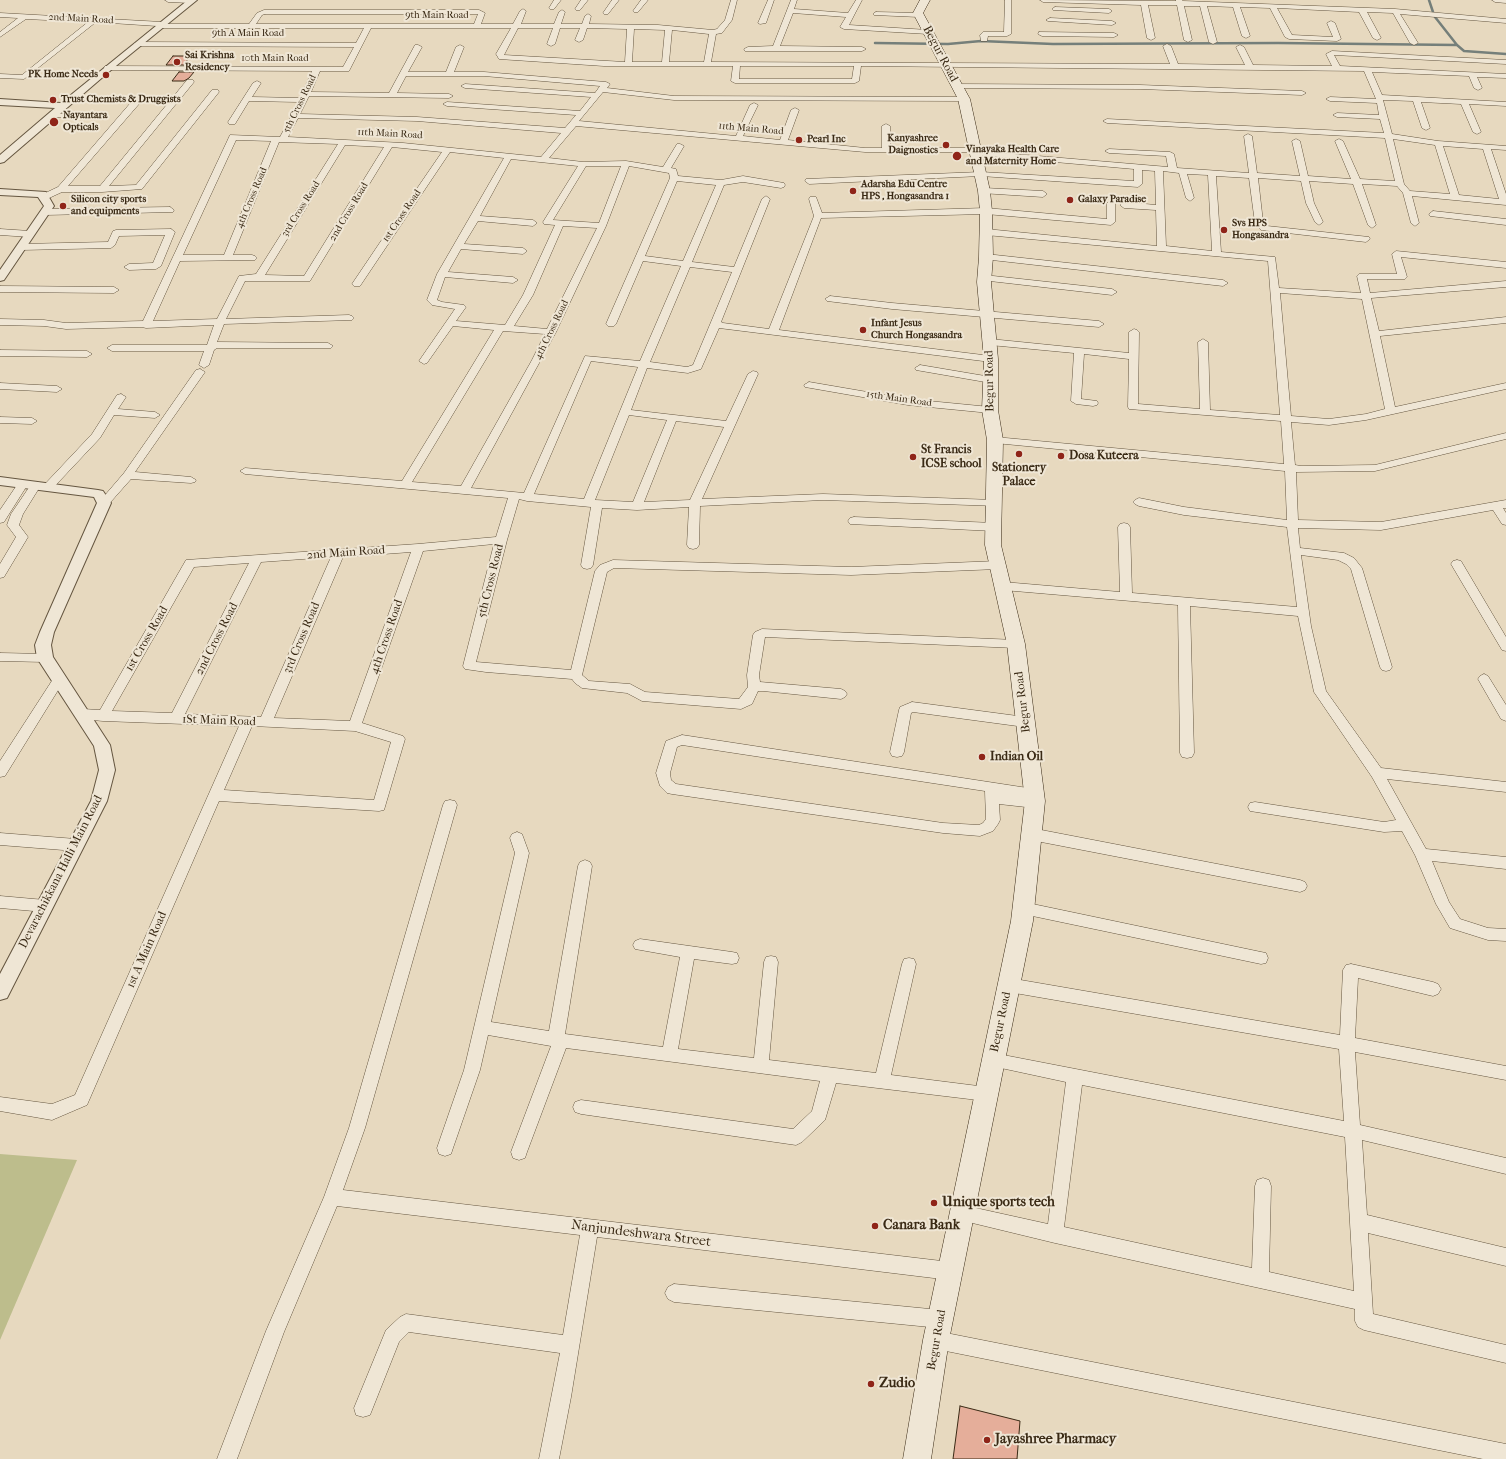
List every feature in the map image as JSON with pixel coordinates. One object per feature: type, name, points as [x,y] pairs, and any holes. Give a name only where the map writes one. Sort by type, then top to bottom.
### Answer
[{"type":"main road","name":"Begur Road","points":[[917,1459],[940,1319],[1009,985],[1023,908],[1034,798],[1016,644],[993,545],[995,504],[995,440],[990,410],[990,350],[984,278],[986,257],[986,211],[976,151],[960,93],[946,64],[918,14],[925,0]]},
{"type":"street","points":[[168,0],[192,1]]},
{"type":"street","points":[[552,8],[558,0]]},
{"type":"street","points":[[578,9],[585,0]]},
{"type":"street","points":[[606,13],[616,0]]},
{"type":"street","points":[[636,11],[645,0]]},
{"type":"street","points":[[707,64],[713,32],[719,31],[728,20],[734,0]]},
{"type":"street","points":[[762,23],[771,0]]},
{"type":"street","points":[[776,48],[794,0]]},
{"type":"street","points":[[859,0],[844,27],[863,39]]},
{"type":"street","points":[[984,39],[984,35],[986,34],[1007,34],[1008,0]]},
{"type":"street","points":[[1042,0],[1144,1],[1236,5],[1267,4],[1362,10],[1384,8],[1395,11],[1506,21]]},
{"type":"street","points":[[1495,0],[1506,1]]},
{"type":"street","points":[[0,160],[108,68],[192,1]]},
{"type":"street","points":[[1042,34],[1115,37],[1105,1]]},
{"type":"street","points":[[1144,1],[1151,38]]},
{"type":"street","points":[[1179,2],[1188,40]]},
{"type":"street","points":[[1203,4],[1213,42]]},
{"type":"street","points":[[1267,4],[1289,37],[1337,39],[1332,23]]},
{"type":"street","points":[[1236,5],[1246,36]]},
{"type":"street","points":[[1055,9],[1109,11]]},
{"type":"street","points":[[1362,10],[1377,38]]},
{"type":"street","points":[[523,11],[500,54],[502,58],[628,64],[946,64],[1338,68],[1506,76]]},
{"type":"street","points":[[790,11],[851,15]]},
{"type":"street","points":[[1395,11],[1414,43]]},
{"type":"street","points":[[251,26],[259,14],[264,12],[480,12],[477,26]]},
{"type":"street","points":[[551,44],[562,12]]},
{"type":"street","points":[[876,14],[919,16]]},
{"type":"street","name":"2nd Main Road","points":[[0,15],[161,25]]},
{"type":"street","points":[[580,40],[588,16]]},
{"type":"street","points":[[0,35],[24,17]]},
{"type":"street","points":[[0,76],[24,77],[95,20]]},
{"type":"street","points":[[1050,20],[1112,23]]},
{"type":"street","points":[[0,25],[13,25]]},
{"type":"street","name":"9th Main Road","points":[[161,25],[584,26],[669,28],[713,32]]},
{"type":"street","points":[[359,45],[369,26]]},
{"type":"street","points":[[628,64],[632,27]]},
{"type":"street","points":[[665,64],[669,28]]},
{"type":"street","points":[[737,64],[735,81],[855,81],[860,64],[863,39]]},
{"type":"street","points":[[748,49],[776,48],[863,39],[933,40]]},
{"type":"street","name":"9th A Main Road","points":[[138,44],[359,45]]},
{"type":"street","name":"10th Main Road","points":[[108,68],[346,69],[359,45]]},
{"type":"street","points":[[392,95],[418,46]]},
{"type":"street","points":[[1167,46],[1175,67]]},
{"type":"street","points":[[449,74],[460,47]]},
{"type":"street","points":[[1240,47],[1250,67]]},
{"type":"street","points":[[1338,68],[1330,54],[1332,53],[1506,62]]},
{"type":"street","name":"5th Cross Road","points":[[280,139],[295,116],[317,69]]},
{"type":"street","points":[[1367,69],[1379,99],[1382,117],[1400,184],[1407,193],[1415,223]]},
{"type":"street","points":[[403,74],[484,74],[602,89],[629,94],[674,98],[960,93],[1140,87],[1302,93]]},
{"type":"street","points":[[1472,74],[1478,88]]},
{"type":"street","points":[[102,189],[190,82]]},
{"type":"street","points":[[232,122],[257,84]]},
{"type":"street","points":[[465,86],[602,89]]},
{"type":"street","points":[[544,159],[602,89]]},
{"type":"street","points":[[61,189],[139,187],[215,92]]},
{"type":"street","points":[[247,99],[392,95],[449,96]]},
{"type":"street","points":[[1330,99],[1416,99],[1506,105]]},
{"type":"street","points":[[1416,99],[1426,128]]},
{"type":"street","points":[[44,197],[61,189],[136,102]]},
{"type":"street","points":[[1464,102],[1477,132]]},
{"type":"street","points":[[1,103],[63,106]]},
{"type":"street","points":[[447,104],[582,113]]},
{"type":"street","points":[[738,139],[754,105]]},
{"type":"street","points":[[783,143],[795,110]]},
{"type":"street","points":[[53,115],[90,117]]},
{"type":"street","points":[[1337,115],[1382,117]]},
{"type":"street","points":[[295,116],[417,119],[566,131]]},
{"type":"street","points":[[1107,121],[1388,136],[1438,143],[1506,148]]},
{"type":"street","name":"11th Main Road","points":[[573,123],[865,150],[976,151],[1212,173],[1400,184]]},
{"type":"street","points":[[886,126],[886,150]]},
{"type":"street","points":[[1248,136],[1259,223],[1264,228],[1366,239]]},
{"type":"street","name":"11th Main Road","points":[[177,258],[233,137],[448,149],[583,164],[626,163],[666,168]]},
{"type":"street","name":"4th Cross Road","points":[[227,258],[280,139]]},
{"type":"street","points":[[1296,140],[1310,204],[1319,222]]},
{"type":"street","points":[[1338,140],[1357,182],[1372,225]]},
{"type":"street","name":"3rd Cross Road","points":[[259,277],[343,142]]},
{"type":"street","points":[[1438,143],[1455,197]]},
{"type":"street","name":"2nd Cross Road","points":[[259,277],[307,279],[390,145]]},
{"type":"street","points":[[611,324],[674,178],[673,171],[666,168],[680,146]]},
{"type":"street","points":[[1407,193],[1505,202],[1486,146]]},
{"type":"street","name":"1st Cross Road","points":[[357,284],[385,240],[448,149]]},
{"type":"street","points":[[1109,151],[1170,154],[1173,169]]},
{"type":"street","points":[[424,362],[461,307],[441,305],[432,300],[442,274],[509,156]]},
{"type":"street","name":"4th Cross Road","points":[[464,491],[509,408],[538,360],[602,226],[626,163]]},
{"type":"street","points":[[583,164],[547,222],[602,226]]},
{"type":"street","points":[[809,181],[1138,184],[1138,166]]},
{"type":"street","points":[[1159,168],[1162,248]]},
{"type":"street","points":[[1182,170],[1190,198]]},
{"type":"street","points":[[1212,173],[1217,254]]},
{"type":"street","points":[[674,178],[721,183],[743,179],[781,185]]},
{"type":"street","points":[[982,182],[1043,194]]},
{"type":"street","points":[[586,565],[593,504],[645,364],[686,263],[721,183]]},
{"type":"street","points":[[0,192],[42,194],[48,206],[0,278]]},
{"type":"street","points":[[527,498],[588,358],[688,370],[697,367],[766,199]]},
{"type":"street","points":[[773,332],[818,216],[813,199]]},
{"type":"street","points":[[818,216],[986,211],[1111,222],[1111,203]]},
{"type":"street","points":[[1124,205],[1160,208]]},
{"type":"street","points":[[45,212],[170,210]]},
{"type":"street","points":[[1433,214],[1506,222]]},
{"type":"street","points":[[475,218],[533,223]]},
{"type":"street","points":[[405,485],[504,328],[528,296],[560,223]]},
{"type":"street","points":[[0,232],[30,234]]},
{"type":"street","points":[[21,247],[110,245],[116,233],[171,232],[156,266],[129,267]]},
{"type":"street","points":[[986,232],[1272,259],[1290,468],[1295,550],[1303,612],[1320,692],[1377,773],[1422,854],[1443,904],[1455,924],[1488,934],[1506,935]]},
{"type":"street","points":[[459,246],[523,251]]},
{"type":"street","points":[[1390,411],[1362,276],[1402,277],[1396,254],[1506,265]]},
{"type":"street","points":[[986,257],[1223,283]]},
{"type":"street","points":[[146,325],[177,258],[252,258]]},
{"type":"street","points":[[639,258],[737,270]]},
{"type":"street","points":[[442,274],[512,280]]},
{"type":"street","points":[[0,657],[45,658],[43,645],[47,632],[104,503],[128,475],[202,368],[212,347],[220,322],[242,278],[259,277]]},
{"type":"street","points":[[984,278],[1112,292]]},
{"type":"street","points":[[1274,290],[1365,296],[1506,284]]},
{"type":"street","points":[[0,289],[114,290]]},
{"type":"street","points":[[830,299],[892,306],[987,313],[1099,324]]},
{"type":"street","points":[[0,322],[44,323],[66,326],[146,325],[349,318]]},
{"type":"street","points":[[1374,334],[1506,320]]},
{"type":"street","points":[[450,323],[551,332]]},
{"type":"street","points":[[716,323],[721,326],[773,332],[990,350],[1079,351],[1134,356]]},
{"type":"street","points":[[1134,332],[1133,407],[1329,422],[1366,418],[1390,411],[1506,386]]},
{"type":"street","points":[[1203,342],[1205,412]]},
{"type":"street","points":[[112,348],[328,346]]},
{"type":"street","points":[[1079,351],[1076,402],[1093,404]]},
{"type":"street","points":[[0,353],[87,354]]},
{"type":"street","points":[[920,368],[991,380]]},
{"type":"street","points":[[693,545],[695,502],[753,374]]},
{"type":"street","name":"15th Main Road","points":[[809,385],[908,402],[990,410]]},
{"type":"street","points":[[0,386],[57,389]]},
{"type":"street","points":[[0,519],[36,485],[96,436],[121,397]]},
{"type":"street","points":[[111,412],[155,415]]},
{"type":"street","points":[[626,412],[730,425]]},
{"type":"street","points":[[637,506],[673,417]]},
{"type":"street","points":[[0,420],[32,421]]},
{"type":"street","points":[[995,440],[1290,468],[1375,468],[1506,436]]},
{"type":"street","points":[[245,472],[405,485],[593,504],[637,506],[822,497],[995,504]]},
{"type":"street","points":[[128,475],[191,480]]},
{"type":"street","points":[[0,481],[98,494],[104,503]]},
{"type":"street","points":[[0,574],[22,537],[13,526],[17,514],[36,485]]},
{"type":"street","name":"5th Cross Road","points":[[514,496],[501,540],[469,666],[576,675]]},
{"type":"street","points":[[1139,502],[1184,511],[1293,524],[1381,526],[1501,505],[1506,521]]},
{"type":"street","points":[[854,521],[994,527]]},
{"type":"street","points":[[1124,527],[1126,597]]},
{"type":"street","name":"2nd Main Road","points":[[190,563],[418,548],[501,540]]},
{"type":"street","name":"4th Cross Road","points":[[355,726],[418,548]]},
{"type":"street","points":[[1295,550],[1340,556],[1350,561],[1356,568],[1386,667]]},
{"type":"street","name":"3rd Cross Road","points":[[266,723],[339,553]]},
{"type":"street","name":"2nd Cross Road","points":[[176,719],[257,558]]},
{"type":"street","name":"1st Cross Road","points":[[103,716],[190,563]]},
{"type":"street","points":[[998,565],[843,572],[613,564],[601,571],[576,675],[579,680],[586,685],[630,689],[642,696],[741,704],[748,701],[749,695],[754,687],[753,675],[759,636],[762,633],[1016,644]]},
{"type":"street","points":[[1457,564],[1506,647]]},
{"type":"street","points":[[1003,586],[1303,612]]},
{"type":"street","points":[[1184,602],[1188,753]]},
{"type":"street","name":"Devarachikkana Halli Main Road","points":[[0,992],[99,801],[107,770],[102,745],[45,658]]},
{"type":"street","points":[[0,772],[59,679]]},
{"type":"street","points":[[1484,679],[1506,716]]},
{"type":"street","points":[[754,687],[762,686],[841,694]]},
{"type":"street","points":[[897,752],[905,710],[912,708],[1025,722]]},
{"type":"street","name":"1St Main Road","points":[[82,714],[355,726],[398,739],[379,806],[215,795]]},
{"type":"street","name":"1st A Main Road","points":[[0,1104],[52,1112],[81,1100],[247,722]]},
{"type":"street","points":[[992,792],[993,820],[988,827],[980,831],[672,789],[665,782],[663,773],[671,744],[682,740],[1034,798]]},
{"type":"street","points":[[1377,773],[1506,787]]},
{"type":"street","points":[[227,1459],[275,1331],[332,1197],[357,1128],[450,805]]},
{"type":"street","points":[[1256,807],[1384,827],[1406,824]]},
{"type":"street","points":[[1031,834],[1300,886]]},
{"type":"street","points":[[445,1148],[472,1070],[522,853],[516,838]]},
{"type":"street","points":[[0,839],[76,845]]},
{"type":"street","points":[[1422,854],[1506,863]]},
{"type":"street","points":[[519,1152],[558,1040],[585,866]]},
{"type":"street","points":[[0,902],[44,906]]},
{"type":"street","points":[[1023,908],[1261,958]]},
{"type":"street","points":[[640,945],[732,958]]},
{"type":"street","points":[[669,1054],[688,952]]},
{"type":"street","points":[[761,1066],[771,962]]},
{"type":"street","points":[[882,1081],[909,964]]},
{"type":"street","points":[[1433,989],[1351,970],[1347,1044],[1354,1130],[1364,1321],[1506,1354]]},
{"type":"street","points":[[1009,985],[1263,1028],[1506,1073]]},
{"type":"street","points":[[482,1027],[558,1040],[986,1094]]},
{"type":"street","points":[[993,1060],[1354,1130],[1506,1166]]},
{"type":"street","points":[[581,1106],[796,1136],[819,1115],[830,1075]]},
{"type":"street","points":[[1055,1234],[1075,1076]]},
{"type":"street","points":[[1260,1279],[1263,1186]]},
{"type":"street","name":"Nanjundeshwara Street","points":[[332,1197],[950,1271]]},
{"type":"street","points":[[962,1213],[1364,1302]]},
{"type":"street","points":[[1359,1222],[1506,1257]]},
{"type":"street","points":[[548,1459],[562,1396],[590,1228]]},
{"type":"street","points":[[674,1293],[940,1319]]},
{"type":"street","points":[[363,1408],[392,1336],[406,1323],[570,1345]]},
{"type":"street","points":[[936,1340],[1506,1454]]},
{"type":"green space","points":[[0,1154],[77,1160],[0,1340]]},
{"type":"building","name":"Sai Krishna Residency","points":[[173,56],[190,56],[184,65],[166,65]]},
{"type":"building","points":[[179,72],[194,72],[184,81],[172,81]]},
{"type":"building","name":"Jayashree Pharmacy","points":[[960,1406],[1020,1421],[1017,1459],[953,1459]]},
{"type":"waterway","points":[[1429,0],[1433,12]]},
{"type":"waterway","points":[[1435,17],[1457,45]]},
{"type":"waterway","points":[[875,43],[948,44],[981,41],[1053,44],[1278,43],[1457,45]]},
{"type":"waterway","points":[[1457,45],[1464,51],[1506,54]]},
{"type":"place","name":"Sai Krishna Residency","points":[[177,62]]},
{"type":"place","name":"PK Home Needs","points":[[106,75]]},
{"type":"place","name":"Trust Chemists & Druggists","points":[[53,100]]},
{"type":"place","name":"Nayantara Opticals","points":[[54,122]]},
{"type":"place","name":"Pearl Inc","points":[[799,140]]},
{"type":"place","name":"Kanyashree Daignostics","points":[[946,145]]},
{"type":"place","name":"Vinayaka Health Care and Maternity Home","points":[[957,156]]},
{"type":"place","name":"Adarsha Edu Centre HPS , Hongasandra 1","points":[[853,191]]},
{"type":"place","name":"Galaxy Paradise","points":[[1070,200]]},
{"type":"place","name":"Silicon city sports and equipments","points":[[63,206]]},
{"type":"place","name":"Svs HPS Hongasandra","points":[[1224,230]]},
{"type":"place","name":"Infant Jesus Church Hongasandra","points":[[863,330]]},
{"type":"place","name":"Stationery Palace","points":[[1019,454]]},
{"type":"place","name":"Dosa Kuteera","points":[[1061,456]]},
{"type":"place","name":"St Francis ICSE school","points":[[913,457]]},
{"type":"place","name":"Indian Oil","points":[[982,757]]},
{"type":"place","name":"Unique sports tech","points":[[934,1203]]},
{"type":"place","name":"Canara Bank","points":[[875,1226]]},
{"type":"place","name":"Zudio","points":[[871,1384]]},
{"type":"place","name":"Jayashree Pharmacy","points":[[987,1440]]}]
